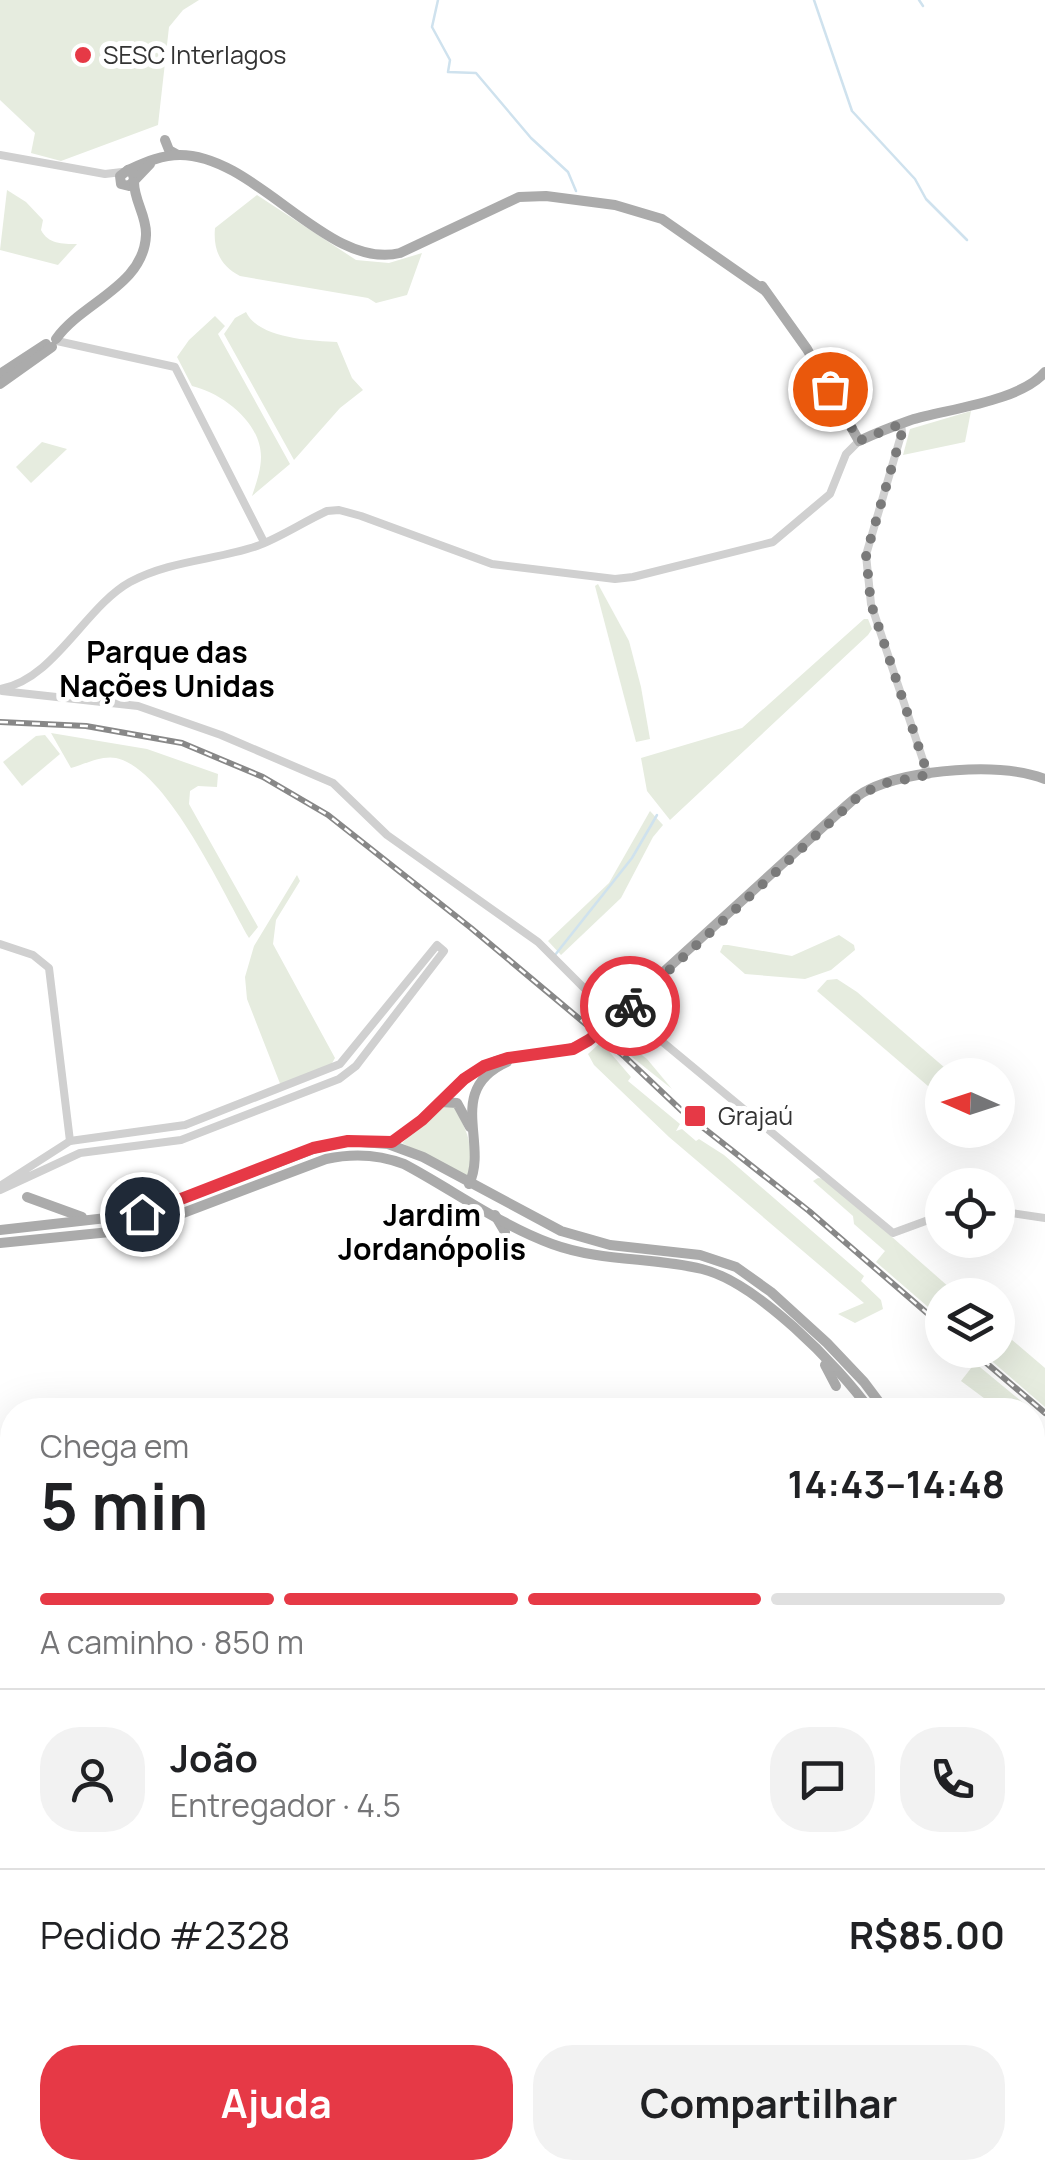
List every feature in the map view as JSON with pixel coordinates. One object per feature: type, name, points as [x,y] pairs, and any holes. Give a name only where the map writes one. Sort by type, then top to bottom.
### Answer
[{"type":"main road","points":[[164,140],[169,150],[178,155],[216,163],[362,254],[380,257],[400,253],[528,195],[615,205],[672,224],[741,276],[761,285],[807,349],[855,439],[1014,392],[1034,383],[1045,372]]},
{"type":"main road","points":[[127,179],[178,155]]},
{"type":"main road","points":[[127,179],[160,160],[178,158],[209,164],[341,247],[375,259],[396,258],[446,238],[465,225]]},
{"type":"main road","points":[[0,384],[56,341],[136,268],[146,236],[144,216],[127,179]]},
{"type":"main road","points":[[0,374],[56,341]]},
{"type":"main road","points":[[388,1144],[484,1066],[573,1049],[614,1019],[861,794],[886,783],[928,775],[999,769],[1045,779]]},
{"type":"main road","points":[[0,1243],[142,1227],[346,1156],[388,1158],[456,1189],[468,1184],[476,1162],[470,1128],[472,1103],[484,1080],[500,1066],[517,1059]]},
{"type":"main road","points":[[440,1102],[457,1103],[470,1128]]},
{"type":"main road","points":[[0,1230],[147,1212],[313,1148],[348,1141],[388,1144],[422,1157],[548,1226],[580,1238],[700,1255],[736,1267],[771,1292],[827,1343],[876,1398]]},
{"type":"main road","points":[[426,1176],[535,1237],[578,1252],[715,1273],[753,1293],[820,1355],[859,1398]]},
{"type":"main road","points":[[27,1197],[67,1214],[98,1220]]},
{"type":"main road","points":[[494,1214],[505,1232]]},
{"type":"main road","points":[[820,1355],[836,1386]]},
{"type":"street","points":[[0,155],[127,179]]},
{"type":"street","points":[[56,341],[176,366],[264,542]]},
{"type":"street","points":[[901,424],[865,571],[871,604],[928,775]]},
{"type":"street","points":[[15,690],[127,584],[203,556],[264,542],[334,510],[386,524],[492,564],[606,578],[634,577],[773,542],[830,494],[855,439]]},
{"type":"street","points":[[0,690],[138,706],[314,773],[342,790],[406,850],[538,942],[562,962],[614,1019]]},
{"type":"street","points":[[0,944],[45,962],[51,976],[71,1152],[66,1158]]},
{"type":"street","points":[[437,945],[443,955],[356,1066],[339,1079],[181,1140],[91,1150],[0,1188],[70,1141],[185,1125],[340,1064],[437,945]]},
{"type":"street","points":[[624,1010],[893,1233],[925,1221]]},
{"type":"street","points":[[1015,1214],[1045,1218]]},
{"type":"shaded area","name":"SESC Interlagos","points":[[0,0],[199,0],[183,10],[169,27],[158,125],[61,161],[31,153],[35,133],[0,100]]},
{"type":"shaded area","points":[[7,190],[43,220],[41,230],[47,238],[77,244],[58,265],[0,250]]},
{"type":"shaded area","points":[[257,195],[356,260],[389,263],[422,253],[407,295],[376,303],[368,298],[233,272],[219,256],[215,228]]},
{"type":"shaded area","points":[[246,312],[261,328],[273,333],[337,342],[352,378],[363,390],[340,408],[294,460],[224,334],[235,318]]},
{"type":"shaded area","points":[[215,316],[225,326],[218,334],[290,464],[252,496],[261,457],[254,432],[227,402],[192,386],[177,357]]},
{"type":"shaded area","points":[[971,411],[965,442],[903,455],[910,429]]},
{"type":"shaded area","points":[[42,442],[67,449],[31,483],[16,467]]},
{"type":"shaded area","points":[[598,584],[629,641],[650,739],[636,742],[595,586]]},
{"type":"shaded area","points":[[868,619],[872,629],[868,635],[670,820],[647,791],[641,758],[742,728]]},
{"type":"shaded area","points":[[51,733],[147,749],[218,774],[217,787],[198,786],[190,791],[189,804],[258,927],[249,938],[192,835],[155,784],[135,767],[111,757],[71,768]]},
{"type":"shaded area","points":[[45,735],[60,754],[22,786],[3,762],[36,736]]},
{"type":"shaded area","points":[[650,811],[663,825],[621,898],[561,955],[548,941],[609,883]]},
{"type":"shaded area","points":[[297,875],[300,881],[276,920],[273,944],[335,1058],[331,1065],[281,1086],[247,999],[245,977],[254,946]]},
{"type":"shaded area","points":[[839,935],[855,950],[831,970],[805,979],[745,974],[720,952],[723,945],[728,945],[792,956]]},
{"type":"shaded area","points":[[837,979],[857,992],[933,1058],[925,1058],[925,1083],[817,991],[827,980]]},
{"type":"shaded area","points":[[612,1032],[647,1059],[672,1089],[607,1037]]},
{"type":"shaded area","points":[[601,1042],[631,1077],[628,1081],[680,1124],[676,1131],[682,1129],[724,1155],[864,1276],[861,1281],[881,1300],[883,1309],[855,1323],[838,1314],[864,1303],[669,1137],[594,1065],[588,1054]]},
{"type":"shaded area","points":[[446,1103],[452,1103],[468,1139],[471,1157],[467,1178],[402,1143]]},
{"type":"shaded area","points":[[826,1179],[939,1278],[925,1278],[925,1304],[876,1262],[885,1251],[813,1181]]},
{"type":"shaded area","points":[[1015,1342],[1045,1368],[1045,1398],[1035,1398],[1000,1368],[1015,1368]]},
{"type":"shaded area","points":[[971,1368],[981,1368],[1017,1398],[984,1398],[961,1381]]},
{"type":"waterway","points":[[438,0],[432,27],[450,60],[448,72],[476,73],[531,138],[568,172],[576,191]]},
{"type":"waterway","points":[[814,0],[852,111],[915,179],[926,199],[967,240]]},
{"type":"waterway","points":[[919,0],[923,6]]},
{"type":"waterway","points":[[555,955],[632,858],[657,815]]},
{"type":"railway","points":[[0,722],[86,726],[182,743],[263,777],[328,815],[471,928],[625,1057],[682,1111],[809,1211],[925,1311]]},
{"type":"railway","points":[[992,1368],[1027,1398]]},
{"type":"way so far","points":[[630,1006],[861,794],[886,783],[928,775],[871,604],[865,571],[866,555],[903,429],[901,424],[859,441],[830,389]]},
{"type":"place","name":"SESC Interlagos","points":[[83,55]]},
{"type":"place","name":"Grajaú","points":[[695,1116]]},
{"type":"district","name":"Parque das Nações Unidas","points":[[167,670]]},
{"type":"district","name":"Jardim Jordanópolis","points":[[432,1233]]},
{"type":"route","points":[[142,1214],[313,1148],[348,1141],[388,1144],[484,1066],[508,1058],[573,1049],[630,1006]]}]
